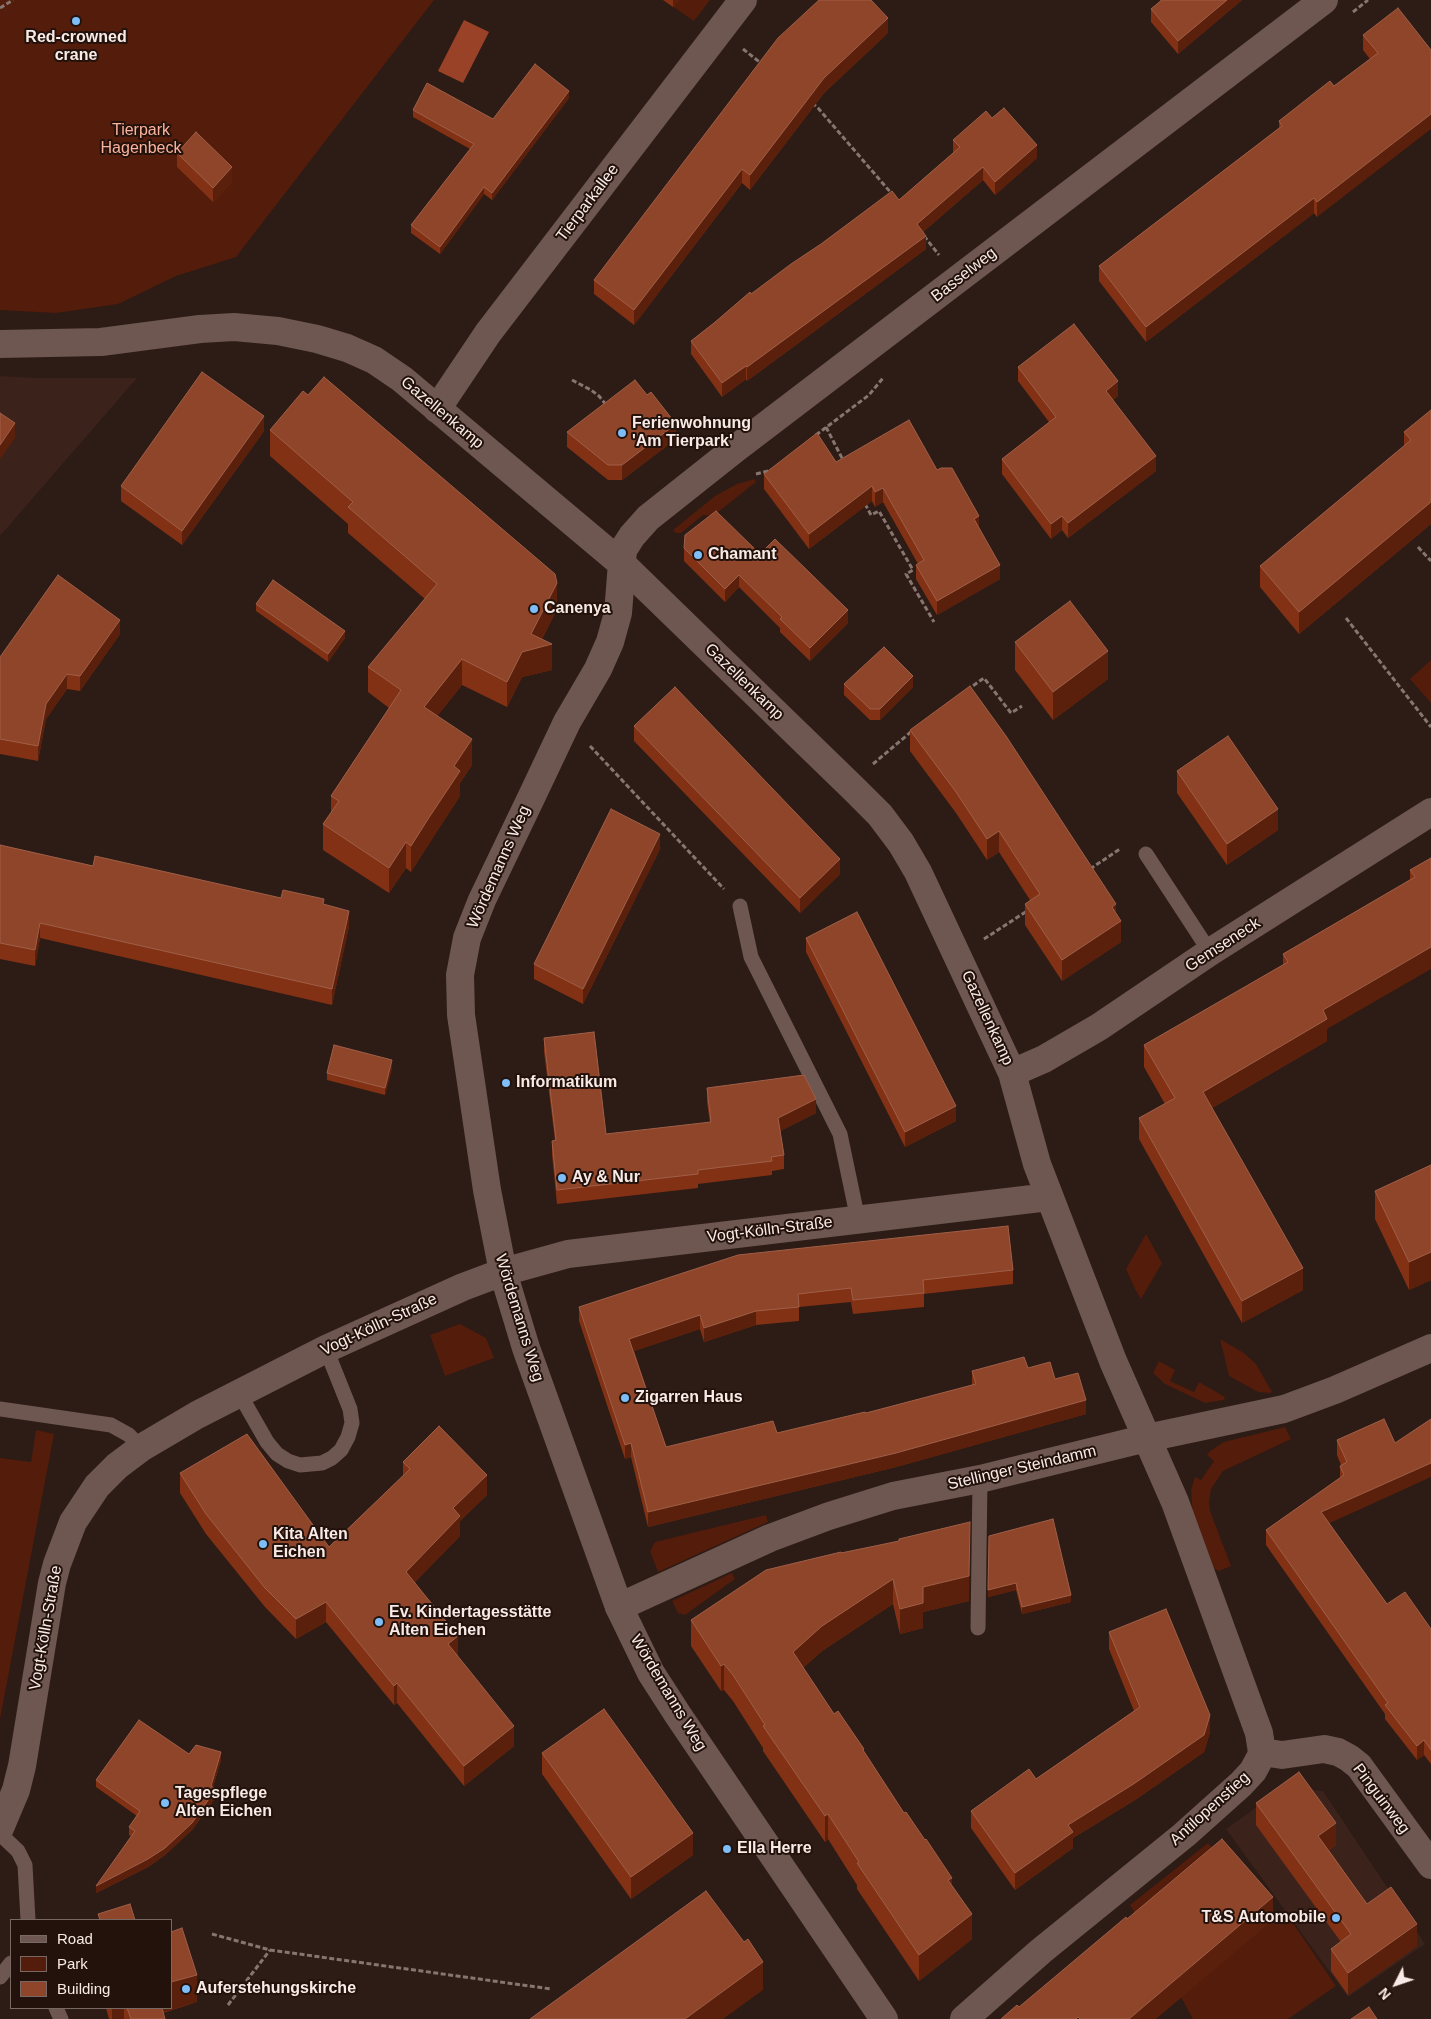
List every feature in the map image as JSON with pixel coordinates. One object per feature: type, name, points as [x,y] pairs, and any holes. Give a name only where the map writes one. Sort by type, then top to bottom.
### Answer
[{"type":"street","name":"Tierparkallee","points":[[437,409],[488,333],[743,0]]},
{"type":"street","name":"Basselweg","points":[[621,564],[623,550],[627,543],[648,518],[736,448],[1324,0]]},
{"type":"street","name":"Gazellenkamp","points":[[0,344],[101,342],[200,329],[234,327],[278,331],[317,339],[347,348],[374,360],[402,379],[621,564],[851,785],[880,815],[901,843],[918,872],[1012,1073],[1037,1164],[1113,1361],[1147,1438]]},
{"type":"street","name":"Wördemanns Weg","points":[[621,564],[618,613],[614,631],[598,669],[568,722],[482,900],[467,938],[460,975],[463,1029],[487,1190],[503,1272],[520,1332],[619,1607],[651,1672],[678,1715],[884,2019]]},
{"type":"street","name":"Gemseneck","points":[[1012,1073],[1044,1059],[1099,1027],[1210,952],[1431,812]]},
{"type":"street","name":"Vogt-Kölln-Straße","points":[[0,1828],[14,1797],[22,1766],[52,1583],[65,1542],[74,1522],[97,1486],[117,1466],[141,1448],[239,1393],[326,1349],[463,1287],[503,1272],[568,1254],[1049,1196]]},
{"type":"street","name":"Stellinger Steindamm","points":[[619,1607],[770,1538],[829,1516],[893,1496],[980,1479],[1147,1438],[1284,1410],[1431,1348]]},
{"type":"street","points":[[1147,1438],[1175,1502],[1259,1734],[1262,1752]]},
{"type":"street","name":"Pinguinweg","points":[[1262,1752],[1282,1755],[1324,1749],[1338,1752],[1349,1758],[1367,1776],[1431,1865]]},
{"type":"street","name":"Antilopenstieg","points":[[964,2019],[1041,1950],[1230,1795],[1253,1771],[1262,1752]]},
{"type":"lane","points":[[1146,854],[1210,952]]},
{"type":"lane","points":[[740,906],[751,956],[840,1134],[858,1220]]},
{"type":"lane","points":[[239,1393],[267,1442],[277,1454],[288,1461],[300,1465],[322,1463],[332,1458],[341,1450],[348,1437],[352,1423],[350,1409],[326,1349]]},
{"type":"lane","points":[[0,1408],[111,1425],[129,1435],[141,1448]]},
{"type":"lane","points":[[978,1628],[980,1479]]},
{"type":"lane","points":[[0,1834],[18,1851],[25,1865],[28,1919]]},
{"type":"lane","points":[[0,1977],[10,1964]]},
{"type":"path","points":[[0,8],[13,0]]},
{"type":"path","points":[[720,31],[765,66]]},
{"type":"path","points":[[811,102],[892,194],[885,200]]},
{"type":"path","points":[[922,233],[958,280]]},
{"type":"path","points":[[572,380],[599,396],[610,409],[604,413]]},
{"type":"path","points":[[811,440],[868,395],[880,383]]},
{"type":"path","points":[[826,427],[844,462]]},
{"type":"path","points":[[771,470],[779,464]]},
{"type":"path","points":[[862,498],[871,515],[879,511],[913,570],[906,574],[934,622]]},
{"type":"path","points":[[1418,547],[1431,561]]},
{"type":"path","points":[[1346,618],[1431,727]]},
{"type":"path","points":[[961,694],[984,678],[1011,714],[1022,706]]},
{"type":"path","points":[[568,722],[740,906]]},
{"type":"path","points":[[851,785],[894,745],[916,728]]},
{"type":"path","points":[[1086,872],[1127,844],[1146,854]]},
{"type":"path","points":[[956,952],[995,933],[1028,911]]},
{"type":"path","points":[[212,1934],[270,1950],[551,1989]]},
{"type":"path","points":[[228,2005],[270,1950]]},
{"type":"shaded area","points":[[464,20],[489,32],[463,83],[438,71]]},
{"type":"shaded area","points":[[0,376],[34,378],[137,378],[0,536]]},
{"type":"shaded area","points":[[1283,1788],[1323,1791],[1425,1944],[1348,1997],[1226,1829]]},
{"type":"green space","name":"Tierpark Hagenbeck","points":[[0,0],[434,0],[236,257],[176,276],[118,304],[56,313],[0,310]]},
{"type":"green space","points":[[663,0],[710,0],[694,21]]},
{"type":"green space","points":[[754,479],[756,482],[713,516],[703,515],[681,533],[676,533],[673,530],[715,496],[737,484]]},
{"type":"green space","points":[[1431,660],[1431,703],[1410,679]]},
{"type":"green space","points":[[1146,1234],[1162,1263],[1141,1299],[1126,1269]]},
{"type":"green space","points":[[460,1324],[486,1338],[494,1358],[445,1376],[430,1335]]},
{"type":"green space","points":[[1220,1339],[1244,1353],[1256,1364],[1272,1392],[1258,1392],[1229,1376]]},
{"type":"green space","points":[[1159,1361],[1175,1370],[1170,1381],[1194,1392],[1199,1382],[1225,1397],[1224,1400],[1205,1403],[1165,1384],[1153,1373]]},
{"type":"green space","points":[[1285,1427],[1291,1439],[1223,1471],[1211,1489],[1210,1511],[1231,1566],[1219,1571],[1215,1569],[1209,1558],[1193,1517],[1191,1490],[1195,1477],[1201,1480],[1214,1461],[1207,1455],[1224,1442]]},
{"type":"green space","points":[[36,1430],[54,1434],[0,1719],[0,1458],[31,1462]]},
{"type":"green space","points":[[766,1515],[768,1522],[658,1572],[650,1551],[655,1542]]},
{"type":"green space","points":[[732,1573],[735,1579],[685,1615],[678,1613],[672,1601]]},
{"type":"green space","points":[[1208,1843],[1273,1919],[1284,1910],[1336,1986],[1288,2019],[1193,2019],[1130,1905]]},
{"type":"building","points":[[819,0],[871,0],[888,18],[824,78],[750,175],[742,169],[634,310],[594,280],[778,38]]},
{"type":"building","points":[[1162,0],[1227,0],[1178,41],[1151,9]]},
{"type":"building","points":[[1398,8],[1431,50],[1431,114],[1317,202],[1314,198],[1146,327],[1099,266],[1282,126],[1279,121],[1330,81],[1334,86],[1378,53],[1363,35]]},
{"type":"building","points":[[535,64],[569,91],[492,193],[484,187],[440,247],[411,225],[474,144],[413,110],[427,83],[493,119]]},
{"type":"building","points":[[1004,108],[1037,145],[995,182],[983,167],[917,224],[926,236],[747,367],[722,383],[691,341],[750,292],[751,294],[892,191],[899,200],[960,147],[953,140],[986,111],[992,118]]},
{"type":"building","points":[[196,132],[232,167],[213,188],[177,153]]},
{"type":"building","points":[[1074,324],[1118,381],[1106,391],[1156,456],[1068,523],[1062,516],[1051,524],[1002,459],[1056,417],[1018,367]]},
{"type":"building","points":[[202,372],[264,416],[182,531],[121,486]]},
{"type":"building","points":[[324,377],[555,574],[557,583],[531,634],[552,644],[522,652],[507,682],[462,659],[424,707],[472,739],[454,766],[460,771],[411,846],[406,842],[389,868],[323,824],[339,801],[331,796],[401,690],[368,667],[437,584],[348,507],[353,502],[270,430],[303,391],[308,395]]},
{"type":"building","name":"Ferienwohnung 'Am Tierpark'","points":[[635,380],[647,395],[651,392],[676,424],[622,465],[608,465],[567,432]]},
{"type":"building","points":[[1431,410],[1431,502],[1299,612],[1260,566],[1411,440],[1404,432]]},
{"type":"building","points":[[0,413],[15,423],[0,445]]},
{"type":"building","points":[[909,420],[937,470],[952,468],[979,516],[974,519],[1000,565],[937,601],[916,565],[924,560],[883,488],[875,492],[872,486],[809,534],[764,474],[817,433],[836,462]]},
{"type":"building","points":[[716,511],[760,554],[775,539],[848,610],[810,648],[780,619],[782,617],[739,575],[725,589],[684,548],[685,535]]},
{"type":"building","points":[[58,575],[120,620],[80,676],[67,674],[46,704],[38,746],[0,739],[0,657]]},
{"type":"building","points":[[273,580],[345,631],[328,654],[256,604]]},
{"type":"building","points":[[1070,601],[1108,651],[1053,692],[1015,642]]},
{"type":"building","points":[[884,647],[913,676],[880,709],[870,709],[844,684]]},
{"type":"building","points":[[970,686],[1006,736],[1116,904],[1112,907],[1121,921],[1062,960],[1025,904],[1040,894],[999,831],[987,839],[956,792],[910,730]]},
{"type":"building","points":[[675,687],[840,859],[800,898],[634,726]]},
{"type":"building","points":[[1228,736],[1278,809],[1227,844],[1177,771]]},
{"type":"building","points":[[611,809],[660,834],[583,989],[534,964]]},
{"type":"building","points":[[0,845],[93,866],[95,856],[281,898],[283,890],[324,899],[323,904],[349,911],[332,989],[40,923],[35,950],[0,943]]},
{"type":"building","points":[[1431,858],[1431,947],[1323,1010],[1327,1019],[1203,1092],[1303,1268],[1242,1301],[1139,1118],[1175,1098],[1144,1045],[1288,962],[1283,954],[1415,877],[1410,870]]},
{"type":"building","points":[[857,912],[956,1106],[905,1132],[806,938]]},
{"type":"building","points":[[594,1032],[606,1134],[711,1122],[707,1088],[804,1075],[816,1099],[778,1118],[784,1155],[771,1157],[772,1161],[698,1170],[698,1174],[557,1190],[552,1141],[556,1140],[544,1038]]},
{"type":"building","points":[[334,1045],[392,1060],[385,1088],[327,1073]]},
{"type":"building","points":[[1431,1165],[1431,1252],[1409,1262],[1375,1191]]},
{"type":"building","points":[[1008,1226],[1013,1270],[923,1280],[924,1293],[853,1300],[851,1288],[798,1294],[799,1307],[756,1311],[704,1328],[700,1315],[629,1339],[666,1447],[773,1421],[777,1433],[866,1413],[976,1384],[972,1371],[1024,1357],[1028,1368],[1050,1362],[1055,1379],[1078,1373],[1086,1400],[896,1453],[648,1512],[631,1443],[625,1445],[579,1307],[738,1255]]},
{"type":"building","points":[[1384,1419],[1395,1443],[1431,1419],[1431,1463],[1321,1512],[1387,1604],[1405,1592],[1431,1629],[1431,1750],[1424,1740],[1417,1746],[1385,1705],[1388,1703],[1266,1530],[1344,1475],[1340,1466],[1347,1462],[1337,1440]]},
{"type":"building","points":[[439,1426],[487,1475],[453,1508],[460,1516],[406,1572],[458,1636],[448,1644],[514,1726],[464,1766],[397,1683],[394,1686],[326,1602],[296,1619],[265,1588],[206,1514],[180,1473],[247,1434],[329,1547],[410,1469],[403,1462]]},
{"type":"building","points":[[1053,1519],[1071,1595],[1022,1607],[1016,1583],[988,1590],[989,1536]]},
{"type":"building","points":[[970,1522],[969,1576],[923,1587],[923,1603],[900,1609],[893,1579],[822,1626],[793,1652],[834,1714],[838,1711],[904,1813],[906,1812],[926,1839],[952,1878],[948,1880],[972,1914],[919,1955],[857,1863],[859,1862],[828,1814],[825,1816],[763,1726],[765,1725],[733,1675],[724,1664],[721,1666],[691,1620],[766,1570],[841,1552],[899,1541],[899,1539]]},
{"type":"building","points":[[1166,1609],[1210,1715],[1204,1735],[1135,1783],[1068,1825],[1073,1832],[1015,1873],[971,1811],[1029,1769],[1036,1779],[1140,1707],[1109,1632]]},
{"type":"building","points":[[604,1709],[693,1833],[631,1877],[542,1753]]},
{"type":"building","name":"Tagespflege Alten Eichen","points":[[139,1720],[189,1754],[196,1745],[221,1752],[211,1786],[216,1789],[192,1823],[165,1848],[96,1886],[135,1831],[129,1827],[140,1811],[96,1780]]},
{"type":"building","points":[[1299,1772],[1336,1823],[1318,1836],[1367,1904],[1391,1887],[1417,1924],[1348,1973],[1331,1949],[1351,1934],[1256,1803]]},
{"type":"building","points":[[1222,1839],[1273,1897],[1129,2019],[1080,2019],[1078,2017],[1076,2019],[1001,2019],[1017,2005],[1019,2007]]},
{"type":"building","points":[[706,1891],[744,1942],[748,1939],[763,1962],[685,2019],[530,2019]]},
{"type":"building","points":[[130,1904],[135,1919],[100,1919],[98,1914]]},
{"type":"building","points":[[182,1928],[197,1975],[172,1982],[172,1932]]},
{"type":"building","points":[[1369,2007],[1377,2019],[1351,2019]]},
{"type":"building","points":[[127,2009],[162,2009],[165,2019],[131,2019]]},
{"type":"place","name":"Red-crowned crane","points":[[76,21]]},
{"type":"place","name":"Ferienwohnung 'Am Tierpark'","points":[[622,433]]},
{"type":"place","name":"Chamant","points":[[698,555]]},
{"type":"place","name":"Canenya","points":[[534,609]]},
{"type":"place","name":"Informatikum","points":[[506,1083]]},
{"type":"place","name":"Ay & Nur","points":[[562,1178]]},
{"type":"place","name":"Zigarren Haus","points":[[625,1398]]},
{"type":"place","name":"Kita Alten Eichen","points":[[263,1544]]},
{"type":"place","name":"Ev. Kindertagesstätte Alten Eichen","points":[[379,1622]]},
{"type":"place","name":"Tagespflege Alten Eichen","points":[[165,1803]]},
{"type":"place","name":"Ella Herre","points":[[727,1849]]},
{"type":"place","name":"T&S Automobile","points":[[1336,1918]]},
{"type":"place","name":"Auferstehungskirche","points":[[186,1989]]}]
